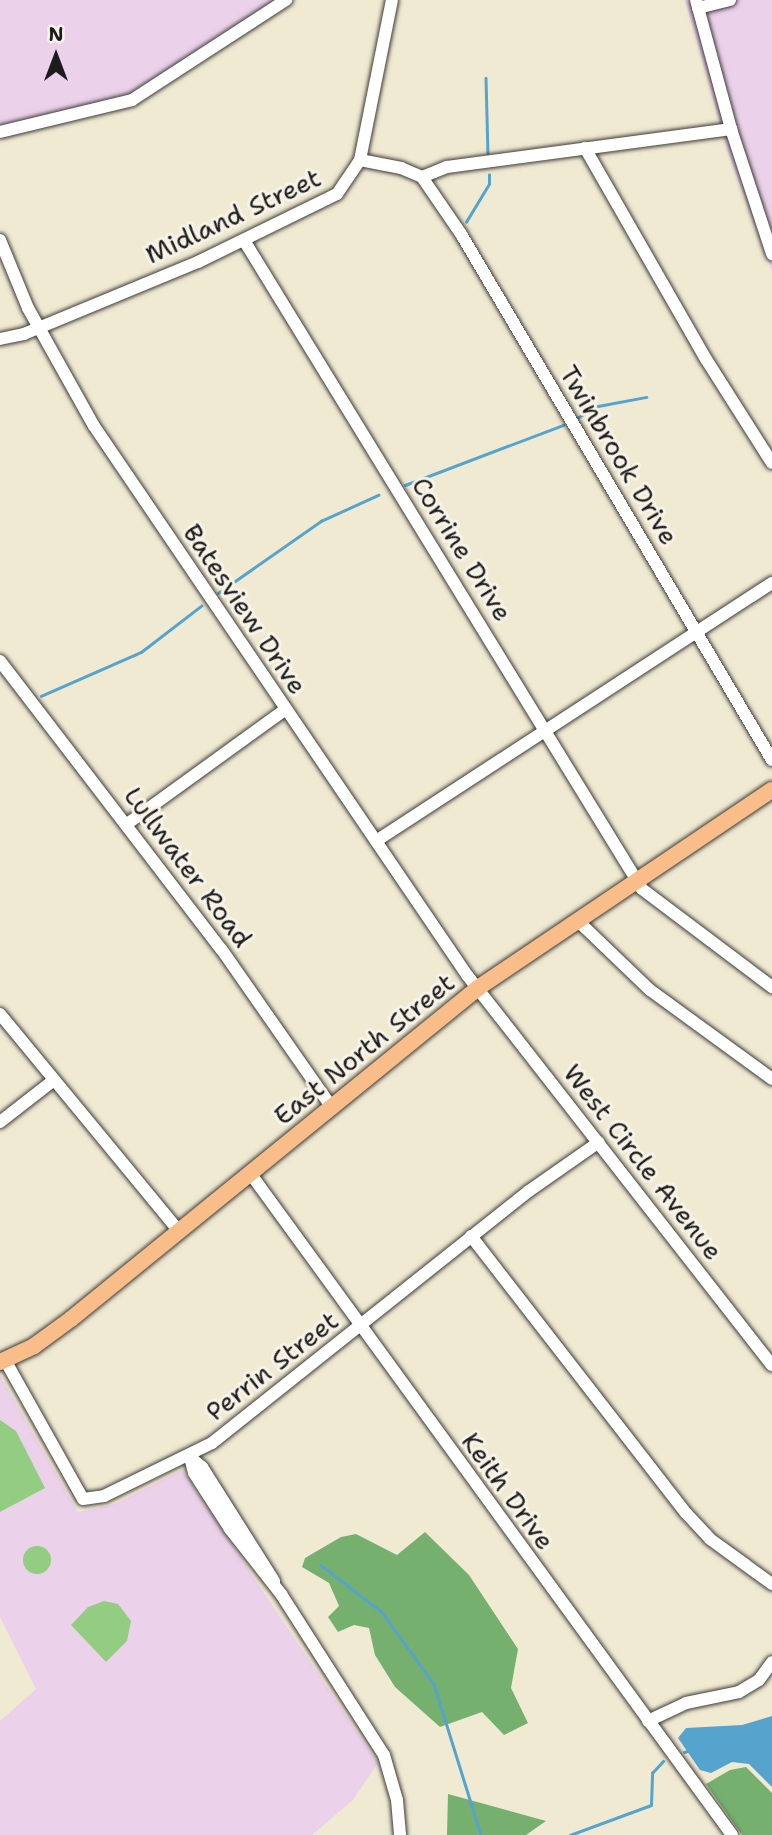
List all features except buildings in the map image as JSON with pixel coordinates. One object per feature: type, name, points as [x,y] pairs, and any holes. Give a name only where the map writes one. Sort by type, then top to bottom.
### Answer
[{"type":"main road","name":"East North Street","points":[[3,1361],[46,1338],[478,988],[772,790]]},
{"type":"street","points":[[0,132],[132,100],[286,0]]},
{"type":"street","name":"Midland Street","points":[[0,339],[38,328],[245,242],[327,201],[347,185],[360,160],[391,0]]},
{"type":"street","points":[[726,1],[697,4],[731,129],[772,254]]},
{"type":"street","points":[[360,160],[401,168],[422,177],[447,167],[731,129]]},
{"type":"street","points":[[586,148],[706,359],[772,463]]},
{"type":"street","name":"Twinbrook Drive","points":[[422,177],[461,234],[699,632],[772,760]]},
{"type":"street","name":"Batesview Drive","points":[[0,240],[38,328],[94,426],[478,988]]},
{"type":"street","name":"Corrine Drive","points":[[245,242],[648,897],[772,987]]},
{"type":"street","points":[[376,841],[485,766],[548,732],[772,583]]},
{"type":"street","name":"Lullwater Road","points":[[0,661],[127,824],[331,1106]]},
{"type":"street","points":[[127,824],[286,709]]},
{"type":"street","points":[[578,921],[650,990],[772,1079]]},
{"type":"street","name":"West Circle Avenue","points":[[478,988],[772,1365]]},
{"type":"street","points":[[0,1013],[179,1231]]},
{"type":"street","points":[[0,1122],[54,1080]]},
{"type":"street","name":"Perrin Street","points":[[3,1361],[83,1499],[104,1496],[190,1457],[471,1236],[599,1142]]},
{"type":"street","name":"Keith Drive","points":[[250,1173],[732,1835]]},
{"type":"street","points":[[471,1236],[686,1513],[710,1539],[772,1584]]},
{"type":"street","points":[[190,1457],[194,1473],[264,1574],[275,1585],[384,1755],[397,1800],[400,1835]]},
{"type":"street","points":[[190,1457],[202,1467],[270,1567],[275,1585]]},
{"type":"street","points":[[648,1721],[686,1703],[739,1692],[759,1680],[772,1662]]},
{"type":"shaded area","points":[[0,0],[281,0],[130,96],[0,128]]},
{"type":"shaded area","points":[[685,0],[772,0],[772,272],[727,150]]},
{"type":"shaded area","points":[[0,1375],[78,1512],[115,1504],[182,1470],[378,1763],[353,1800],[312,1835],[0,1835],[0,1721],[36,1689],[0,1617]]},
{"type":"green space","points":[[0,1420],[16,1431],[45,1488],[0,1512]]},
{"type":"green space","points":[[425,1532],[469,1575],[518,1649],[511,1688],[528,1723],[504,1735],[482,1712],[440,1727],[395,1687],[375,1655],[369,1628],[354,1625],[338,1632],[328,1617],[339,1606],[329,1583],[302,1567],[305,1558],[341,1537],[356,1534],[397,1555]]},
{"type":"green space","points":[[37,1546],[47,1550],[51,1560],[47,1570],[37,1574],[27,1570],[23,1560],[27,1550]]},
{"type":"green space","points":[[104,1601],[118,1604],[131,1621],[127,1641],[106,1662],[71,1625],[88,1607]]},
{"type":"green space","points":[[746,1767],[772,1793],[772,1835],[742,1835],[706,1784],[730,1770]]},
{"type":"green space","points":[[448,1794],[546,1821],[526,1835],[447,1835]]},
{"type":"water","points":[[772,1716],[772,1787],[749,1764],[732,1762],[711,1773],[700,1770],[678,1738],[686,1728],[742,1725]]},
{"type":"waterway","points":[[486,78],[488,153]]},
{"type":"waterway","points":[[466,222],[489,184],[489,175]]},
{"type":"waterway","points":[[577,418],[598,406],[646,397]]},
{"type":"waterway","points":[[405,485],[563,425]]},
{"type":"waterway","points":[[218,593],[321,521],[378,495]]},
{"type":"waterway","points":[[41,696],[141,652],[201,606]]},
{"type":"waterway","points":[[321,1565],[382,1612],[434,1684],[481,1835]]},
{"type":"waterway","points":[[684,1752],[688,1751]]},
{"type":"waterway","points":[[570,1835],[651,1805],[652,1773],[663,1761]]}]
